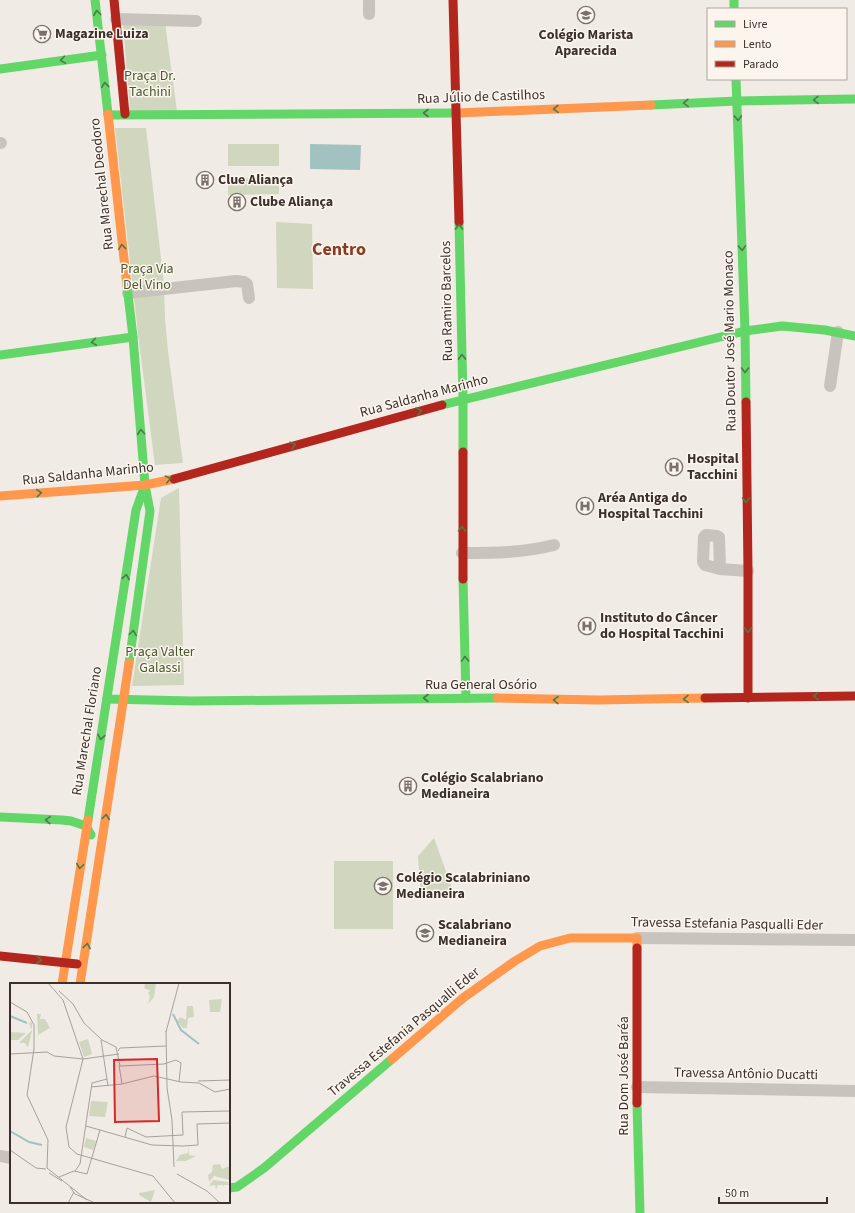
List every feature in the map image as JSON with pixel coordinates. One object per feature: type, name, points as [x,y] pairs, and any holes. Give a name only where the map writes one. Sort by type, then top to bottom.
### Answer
[{"type":"street","name":"Rua Marechal Deodoro","points":[[95,0],[133,337],[145,485],[150,511],[124,700]]},
{"type":"street","points":[[114,0],[125,114]]},
{"type":"street","points":[[369,0],[369,14]]},
{"type":"street","name":"Rua Ramiro Barcelos","points":[[453,0],[463,399],[462,553],[466,698]]},
{"type":"street","points":[[116,19],[196,21]]},
{"type":"street","points":[[0,69],[102,55]]},
{"type":"street","name":"Rua Doutor José Mario Monaco","points":[[736,80],[745,331],[748,698]]},
{"type":"street","name":"Rua Júlio de Castilhos","points":[[108,115],[457,113],[855,99]]},
{"type":"street","points":[[128,293],[236,281],[247,284],[249,298]]},
{"type":"street","name":"Rua Saldanha Marinho","points":[[0,496],[145,485],[185,476],[463,399],[745,331],[782,326],[812,328],[855,336]]},
{"type":"street","points":[[830,386],[838,332]]},
{"type":"street","points":[[0,355],[133,337]]},
{"type":"street","name":"Rua Marechal Floriano","points":[[62,983],[136,510],[145,485]]},
{"type":"street","points":[[462,553],[515,552],[533,550],[554,545]]},
{"type":"street","points":[[720,569],[748,571]]},
{"type":"street","name":"Rua General Osório","points":[[107,699],[192,701],[466,698],[598,700],[855,696]]},
{"type":"street","points":[[80,983],[124,700]]},
{"type":"street","points":[[0,817],[62,820],[71,821],[86,826],[96,847],[100,862]]},
{"type":"street","name":"Travessa Estefania Pasqualli Eder","points":[[230,1188],[237,1187],[264,1168],[463,998],[515,961],[540,946],[570,938],[855,940]]},
{"type":"street","name":"Rua Dom José Baréa","points":[[637,938],[637,1087],[640,1213]]},
{"type":"street","points":[[0,956],[84,965]]},
{"type":"street","name":"Travessa Antônio Ducatti","points":[[637,1087],[855,1091]]},
{"type":"street","points":[[0,1156],[10,1158]]},
{"type":"green space","name":"Praça Dr. Tachini","points":[[123,23],[165,23],[177,111],[130,111]]},
{"type":"green space","name":"Praça Via Del Vino","points":[[115,128],[146,128],[164,285],[168,351],[183,463],[155,465],[139,342]]},
{"type":"green space","points":[[228,144],[279,144],[279,166],[228,166]]},
{"type":"green space","points":[[279,178],[279,194],[228,195],[228,179]]},
{"type":"green space","points":[[276,222],[312,224],[313,289],[277,288]]},
{"type":"green space","name":"Praça Valter Galassi","points":[[179,488],[184,685],[132,686],[161,498]]},
{"type":"green space","points":[[434,838],[456,899],[421,898],[418,856]]},
{"type":"green space","points":[[334,861],[393,861],[393,929],[334,929]]},
{"type":"water","points":[[310,144],[361,145],[360,170],[310,169]]},
{"type":"traffic: fast","points":[[95,0],[108,114]]},
{"type":"traffic: fast","points":[[734,0],[734,8]]},
{"type":"traffic: fast","points":[[0,69],[102,55]]},
{"type":"traffic: fast","points":[[736,80],[746,402]]},
{"type":"traffic: fast","points":[[651,105],[737,101],[855,99]]},
{"type":"traffic: fast","points":[[108,115],[457,113]]},
{"type":"traffic: fast","points":[[459,222],[463,452]]},
{"type":"traffic: fast","points":[[127,286],[133,337],[145,485],[150,511],[129,663]]},
{"type":"traffic: fast","points":[[442,405],[745,331],[782,326],[825,330],[855,336]]},
{"type":"traffic: fast","points":[[0,355],[133,337]]},
{"type":"traffic: fast","points":[[88,820],[136,510],[145,485]]},
{"type":"traffic: fast","points":[[463,579],[466,698]]},
{"type":"traffic: fast","points":[[107,699],[192,701],[497,698]]},
{"type":"traffic: fast","points":[[0,817],[71,821],[86,826],[91,835]]},
{"type":"traffic: fast","points":[[230,1188],[237,1187],[264,1168],[392,1059]]},
{"type":"traffic: fast","points":[[637,1103],[640,1213]]},
{"type":"traffic: slow","points":[[457,113],[651,105]]},
{"type":"traffic: slow","points":[[108,114],[127,286]]},
{"type":"traffic: slow","points":[[0,496],[145,485],[174,479]]},
{"type":"traffic: slow","points":[[80,983],[129,663]]},
{"type":"traffic: slow","points":[[497,698],[598,700],[705,698]]},
{"type":"traffic: slow","points":[[62,983],[88,820]]},
{"type":"traffic: slow","points":[[392,1059],[463,998],[515,961],[540,946],[570,938],[637,938],[637,948]]},
{"type":"traffic: jam","points":[[114,0],[125,114]]},
{"type":"traffic: jam","points":[[453,0],[459,222]]},
{"type":"traffic: jam","points":[[746,402],[748,698]]},
{"type":"traffic: jam","points":[[174,479],[442,405]]},
{"type":"traffic: jam","points":[[463,452],[463,579]]},
{"type":"traffic: jam","points":[[705,698],[855,696]]},
{"type":"traffic: jam","points":[[637,948],[637,1103]]},
{"type":"traffic: jam","points":[[0,956],[77,964]]},
{"type":"place","name":"Colégio Marista Aparecida","points":[[586,15]]},
{"type":"place","name":"Magazine Luiza","points":[[42,34]]},
{"type":"place","name":"Clue Aliança","points":[[205,180]]},
{"type":"place","name":"Clube Aliança","points":[[237,202]]},
{"type":"place","name":"Hospital Tacchini","points":[[674,467]]},
{"type":"place","name":"Aréa Antiga do Hospital Tacchini","points":[[585,506]]},
{"type":"place","name":"Instituto do Câncer do Hospital Tacchini","points":[[587,626]]},
{"type":"place","name":"Colégio Scalabriano Medianeira","points":[[408,786]]},
{"type":"place","name":"Colégio Scalabriniano Medianeira","points":[[383,886]]},
{"type":"place","name":"Scalabriano Medianeira","points":[[425,933]]},
{"type":"district","name":"Centro","points":[[339,249]]}]
